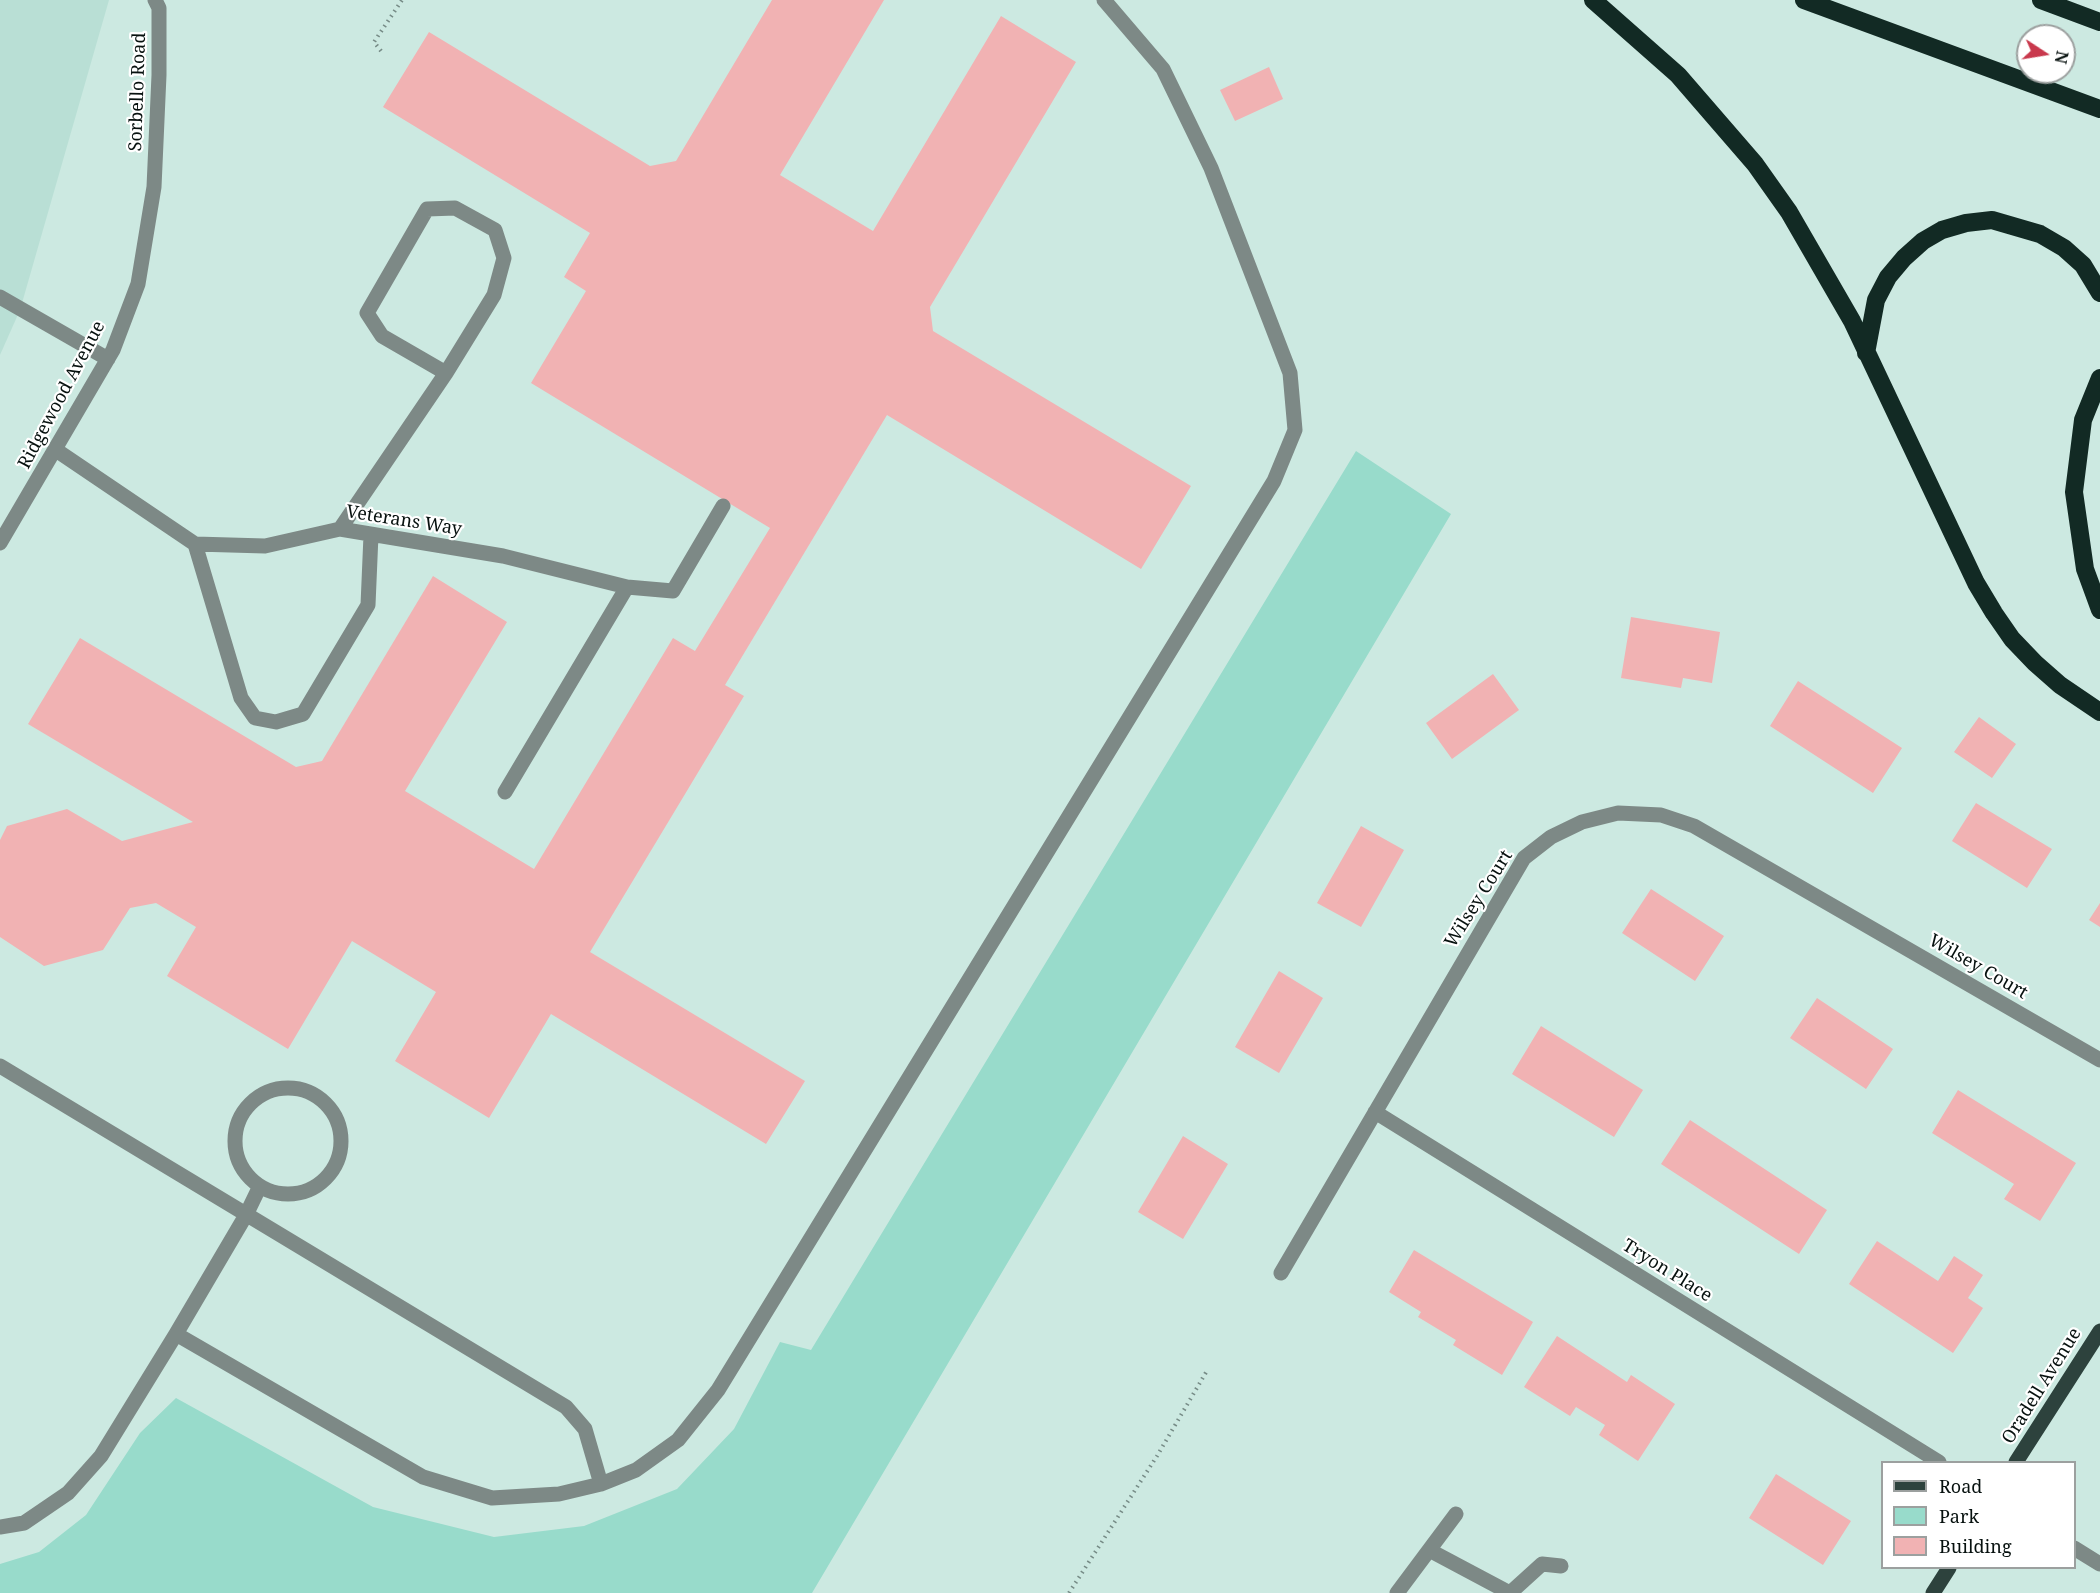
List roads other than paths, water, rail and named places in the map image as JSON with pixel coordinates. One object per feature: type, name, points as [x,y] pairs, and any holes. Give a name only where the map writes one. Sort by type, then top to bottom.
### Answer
[{"type":"highway","points":[[1593,0],[1678,75],[1755,164],[1789,212],[1852,321],[1976,583],[1994,613],[2012,639],[2035,663],[2060,685],[2100,712]]},
{"type":"highway","points":[[1804,0],[2100,109]]},
{"type":"highway","points":[[2041,0],[2100,22]]},
{"type":"highway","points":[[1866,353],[1876,300],[1888,277],[1923,241],[1942,230],[1966,223],[1992,220],[2040,234],[2064,248],[2083,265],[2100,293]]},
{"type":"highway","points":[[2100,378],[2083,420],[2074,492],[2085,569],[2100,610]]},
{"type":"main road","name":"Oradell Avenue","points":[[2017,1461],[2100,1331]]},
{"type":"main road","points":[[1933,1593],[1948,1569]]},
{"type":"street","name":"Sorbello Road","points":[[154,187],[159,64],[159,8],[155,0]]},
{"type":"street","points":[[176,1334],[423,1477],[492,1498],[559,1494],[602,1484],[636,1470],[678,1440],[718,1390],[1274,481],[1295,430],[1290,374],[1211,168],[1163,69],[1104,0]]},
{"type":"street","name":"Ridgewood Avenue","points":[[0,543],[57,450],[108,359],[138,284],[154,187]]},
{"type":"street","points":[[340,529],[446,373],[494,295],[504,258],[495,230],[455,208],[427,209],[367,313],[382,336],[446,373]]},
{"type":"street","points":[[0,297],[108,359]]},
{"type":"street","points":[[57,450],[195,544],[241,698],[255,718],[276,722],[303,714],[368,605],[371,535]]},
{"type":"street","name":"Veterans Way","points":[[195,544],[266,546],[340,529],[503,556],[627,587],[673,591],[723,506]]},
{"type":"street","points":[[505,792],[627,587]]},
{"type":"street","name":"Wilsey Court","points":[[1281,1273],[1524,858],[1551,837],[1572,827],[1618,813],[1661,815],[1694,826],[2100,1060]]},
{"type":"street","points":[[0,1066],[566,1407],[585,1429],[602,1484]]},
{"type":"street","points":[[275,1088],[296,1088],[316,1095],[330,1109],[339,1128],[340,1149],[333,1168],[319,1184],[300,1192],[279,1193],[260,1186],[245,1172],[236,1153],[235,1132],[242,1113],[256,1097],[275,1088]]},
{"type":"street","name":"Tryon Place","points":[[1375,1112],[1937,1461]]},
{"type":"street","points":[[0,1527],[24,1523],[68,1493],[101,1456],[176,1334],[246,1215],[260,1186]]},
{"type":"street","points":[[1398,1593],[1456,1514]]},
{"type":"street","points":[[2076,1549],[2100,1564]]},
{"type":"street","points":[[1429,1550],[1510,1593],[1542,1564],[1561,1566]]}]
